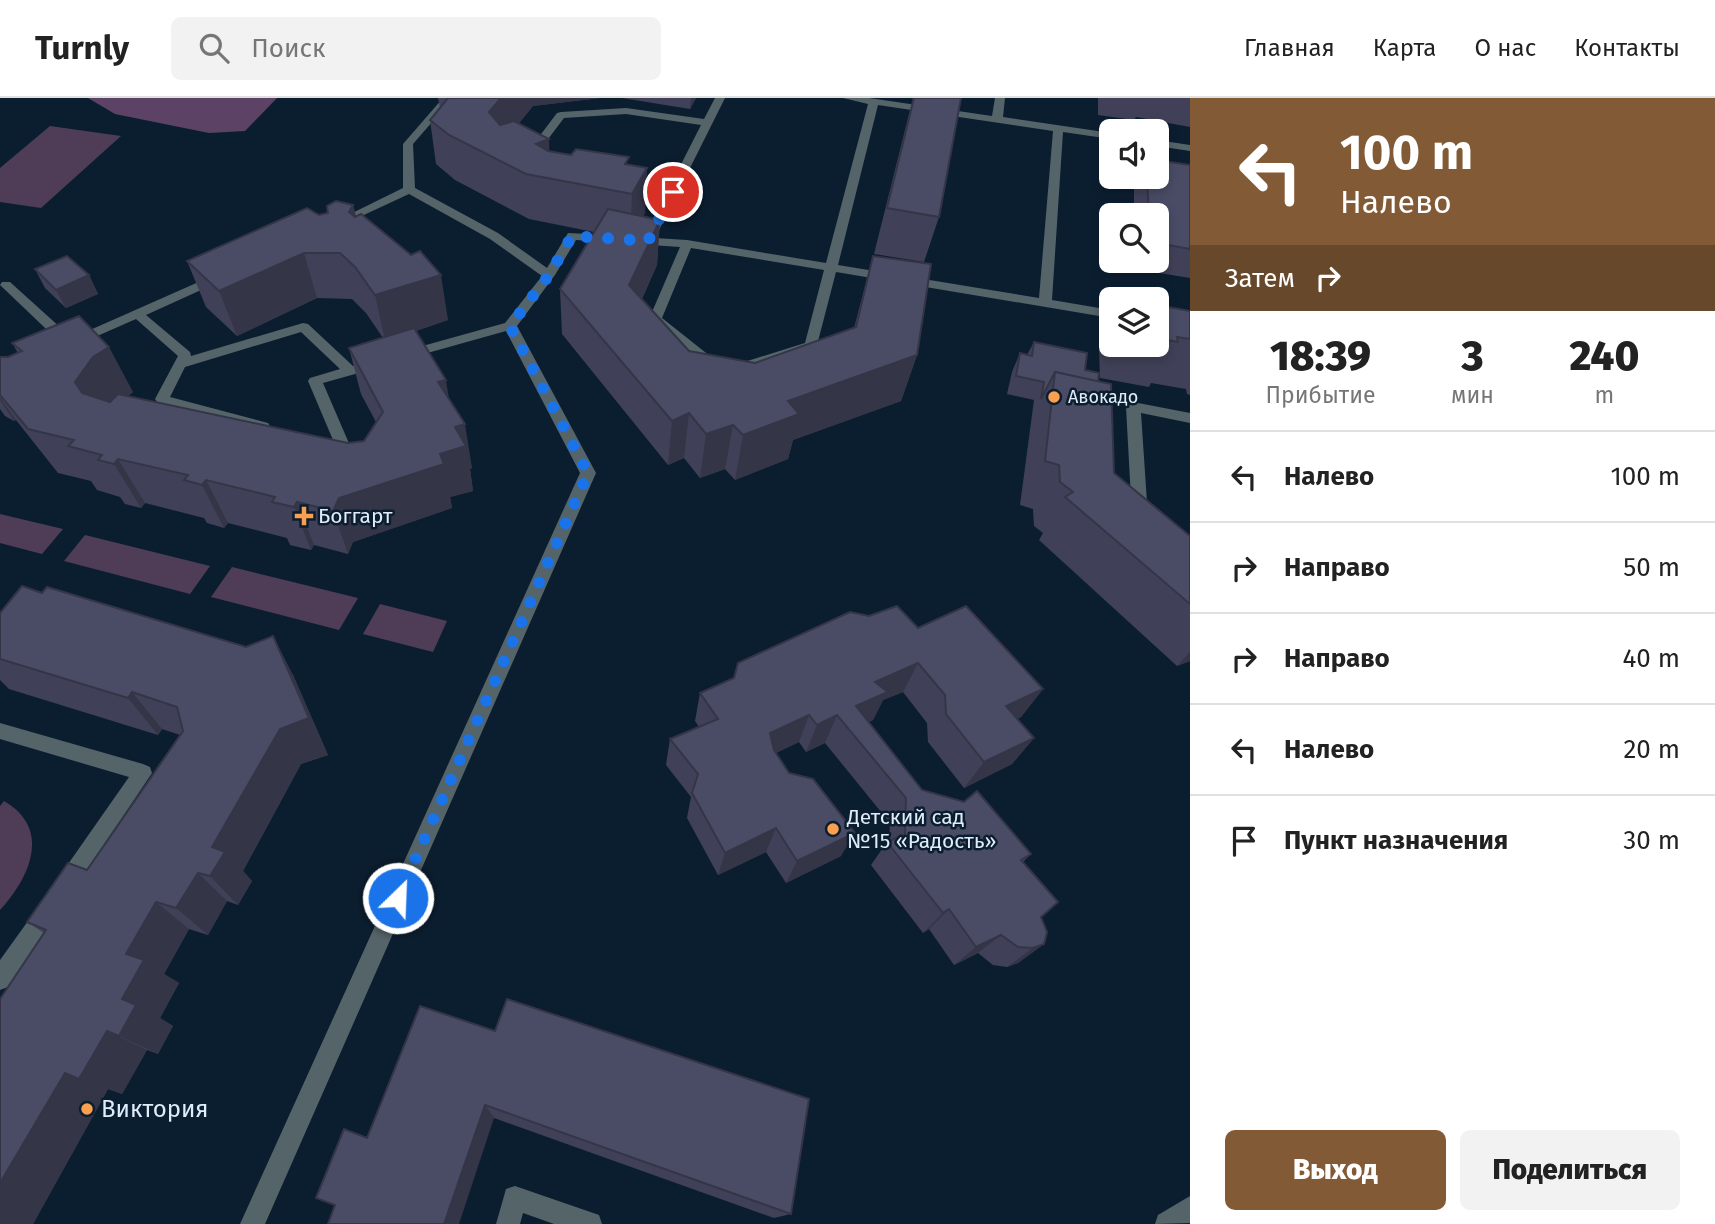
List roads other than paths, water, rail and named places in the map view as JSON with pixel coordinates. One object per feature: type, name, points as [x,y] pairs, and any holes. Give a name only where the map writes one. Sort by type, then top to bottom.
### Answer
[{"type":"lane","points":[[410,190],[408,144],[448,98]]},
{"type":"lane","points":[[648,241],[720,98]]},
{"type":"lane","points":[[848,98],[1099,134]]},
{"type":"lane","points":[[997,120],[1000,98]]},
{"type":"lane","points":[[687,244],[655,318],[723,373],[811,346],[874,102]]},
{"type":"lane","points":[[545,159],[533,152],[561,115],[626,111],[708,122]]},
{"type":"lane","points":[[1045,303],[1058,128]]},
{"type":"lane","points":[[1169,145],[1190,148]]},
{"type":"lane","points":[[607,180],[673,192]]},
{"type":"lane","points":[[323,230],[410,190]]},
{"type":"lane","points":[[410,190],[494,236],[549,275]]},
{"type":"lane","points":[[318,441],[344,448],[315,381],[510,326],[549,275],[572,236],[687,244],[1099,312]]},
{"type":"lane","points":[[6,285],[70,344],[236,269]]},
{"type":"lane","points":[[137,314],[185,355],[162,399],[279,430]]},
{"type":"lane","points":[[252,1224],[588,473],[510,326]]},
{"type":"lane","points":[[181,364],[303,327],[350,371]]},
{"type":"lane","points":[[1150,528],[1140,521],[1133,407],[1190,418]]},
{"type":"lane","points":[[0,731],[143,773],[0,979]]},
{"type":"lane","points":[[508,1224],[514,1198],[590,1224]]},
{"type":"lane","points":[[1167,1224],[1190,1208]]},
{"type":"place","name":"Авокадо","points":[[1054,397]]},
{"type":"place","name":"Боггарт","points":[[304,516]]},
{"type":"place","name":"Детский сад №15 «Радость»","points":[[833,829]]},
{"type":"place","name":"Виктория","points":[[87,1109]]}]
